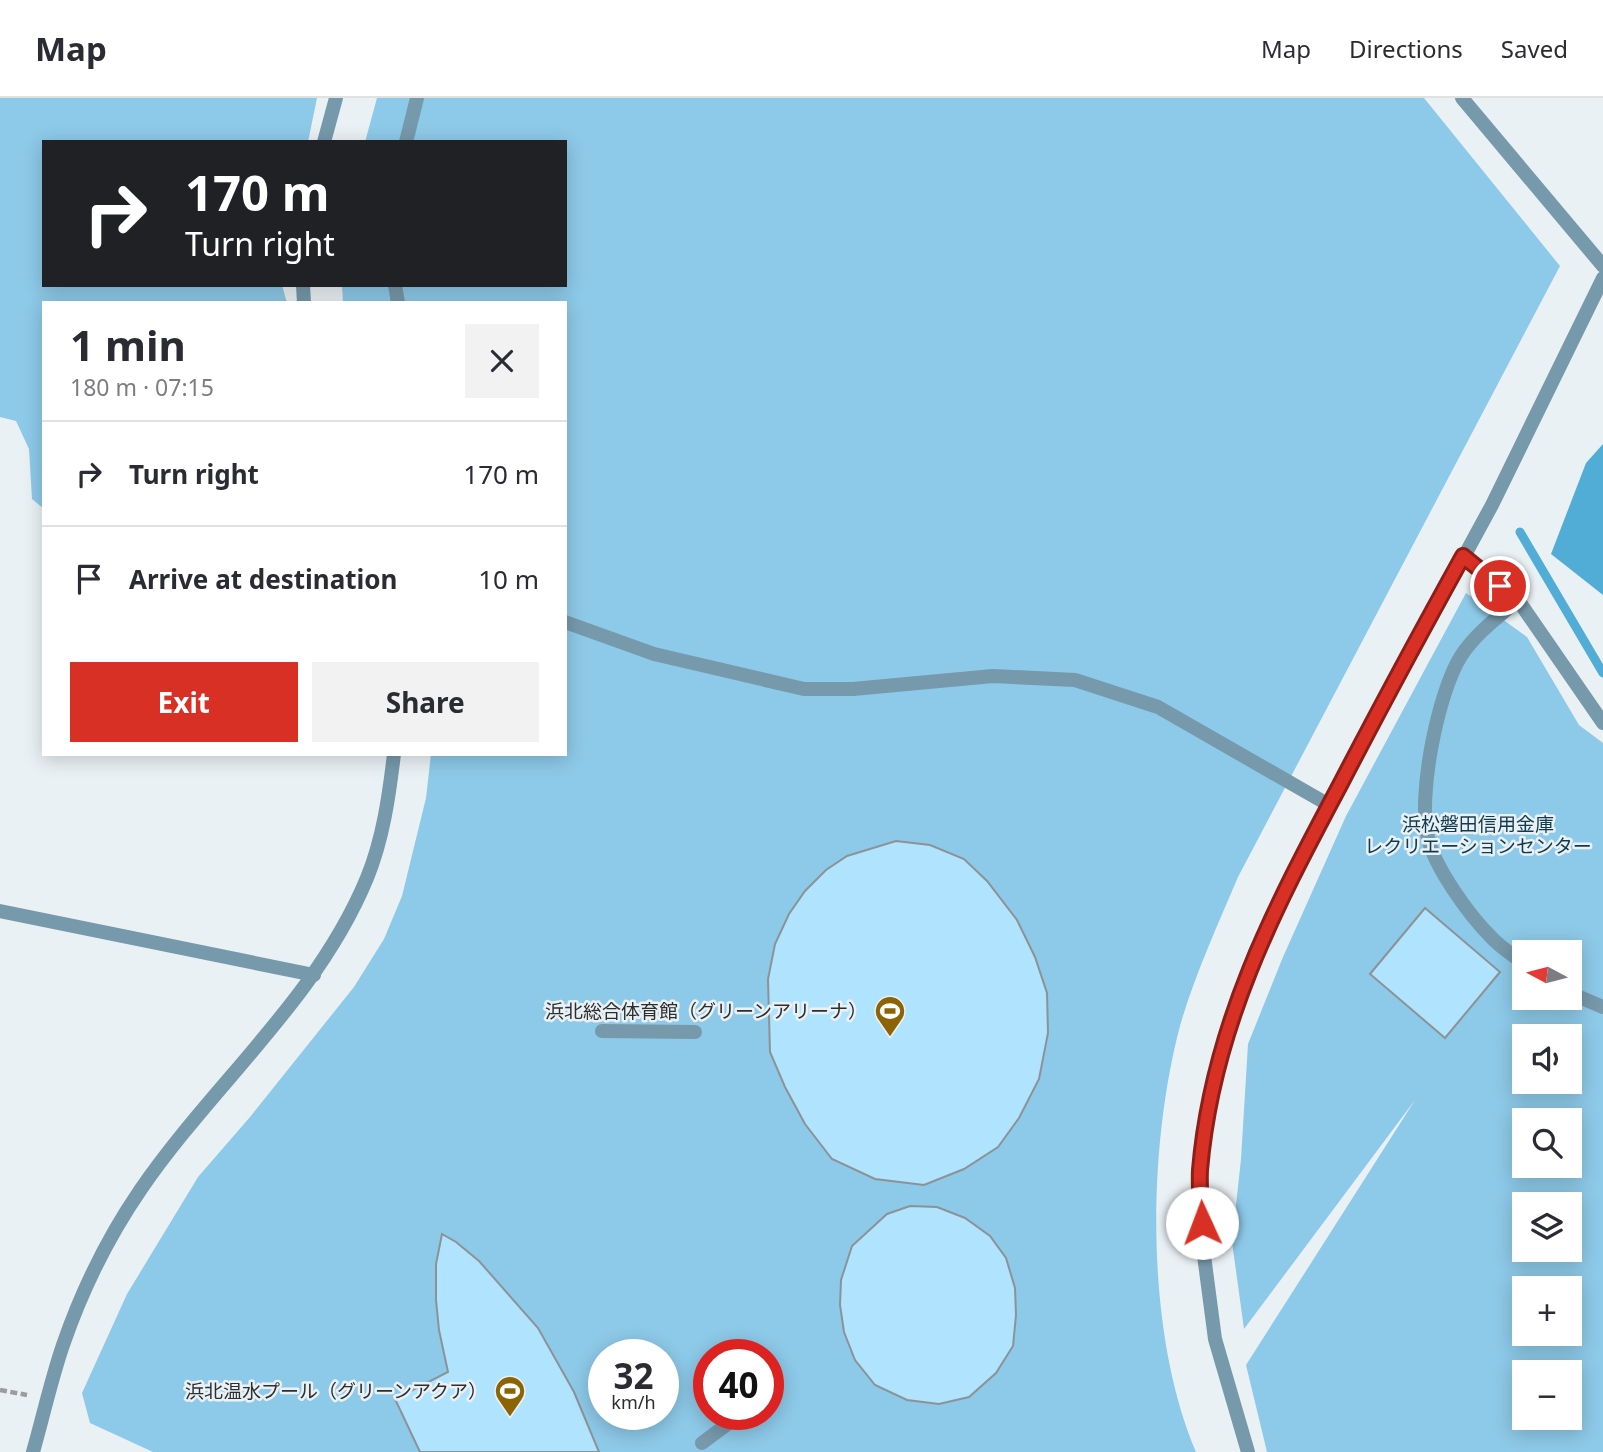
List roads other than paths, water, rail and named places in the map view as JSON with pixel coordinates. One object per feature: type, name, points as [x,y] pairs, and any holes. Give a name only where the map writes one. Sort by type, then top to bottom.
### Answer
[{"type":"street","points":[[325,140],[336,98]]},
{"type":"street","points":[[406,140],[417,98]]},
{"type":"street","points":[[1462,98],[1603,266]]},
{"type":"street","points":[[1248,1452],[1215,1339],[1203,1248],[1200,1172],[1212,1089],[1232,1015],[1256,950],[1329,806],[1492,505],[1603,278]]},
{"type":"street","points":[[1463,556],[1518,600],[1603,723]]},
{"type":"street","points":[[1512,954],[1491,937],[1449,884],[1427,838],[1426,781],[1442,700],[1460,657],[1483,630],[1518,600]]},
{"type":"street","points":[[567,623],[654,654],[804,689],[853,689],[993,676],[1075,680],[1158,707],[1329,806]]},
{"type":"street","points":[[33,1452],[62,1346],[92,1272],[113,1233],[146,1182],[199,1112],[277,1022],[314,975],[338,937],[368,876],[382,828],[394,756]]},
{"type":"street","points":[[0,911],[314,975]]},
{"type":"street","points":[[1582,998],[1603,1007]]},
{"type":"street","points":[[602,1031],[695,1032]]},
{"type":"street","points":[[702,1443],[719,1430]]},
{"type":"waterway","points":[[1520,532],[1603,673]]},
{"type":"place","name":"浜北総合体育館（グリーンアリーナ）","points":[[890,1038]]},
{"type":"place","name":"浜北温水プール（グリーンアクア）","points":[[510,1418]]},
{"type":"park label","name":"浜松磐田信用金庫 レクリエーションセンター","points":[[1478,835]]}]
